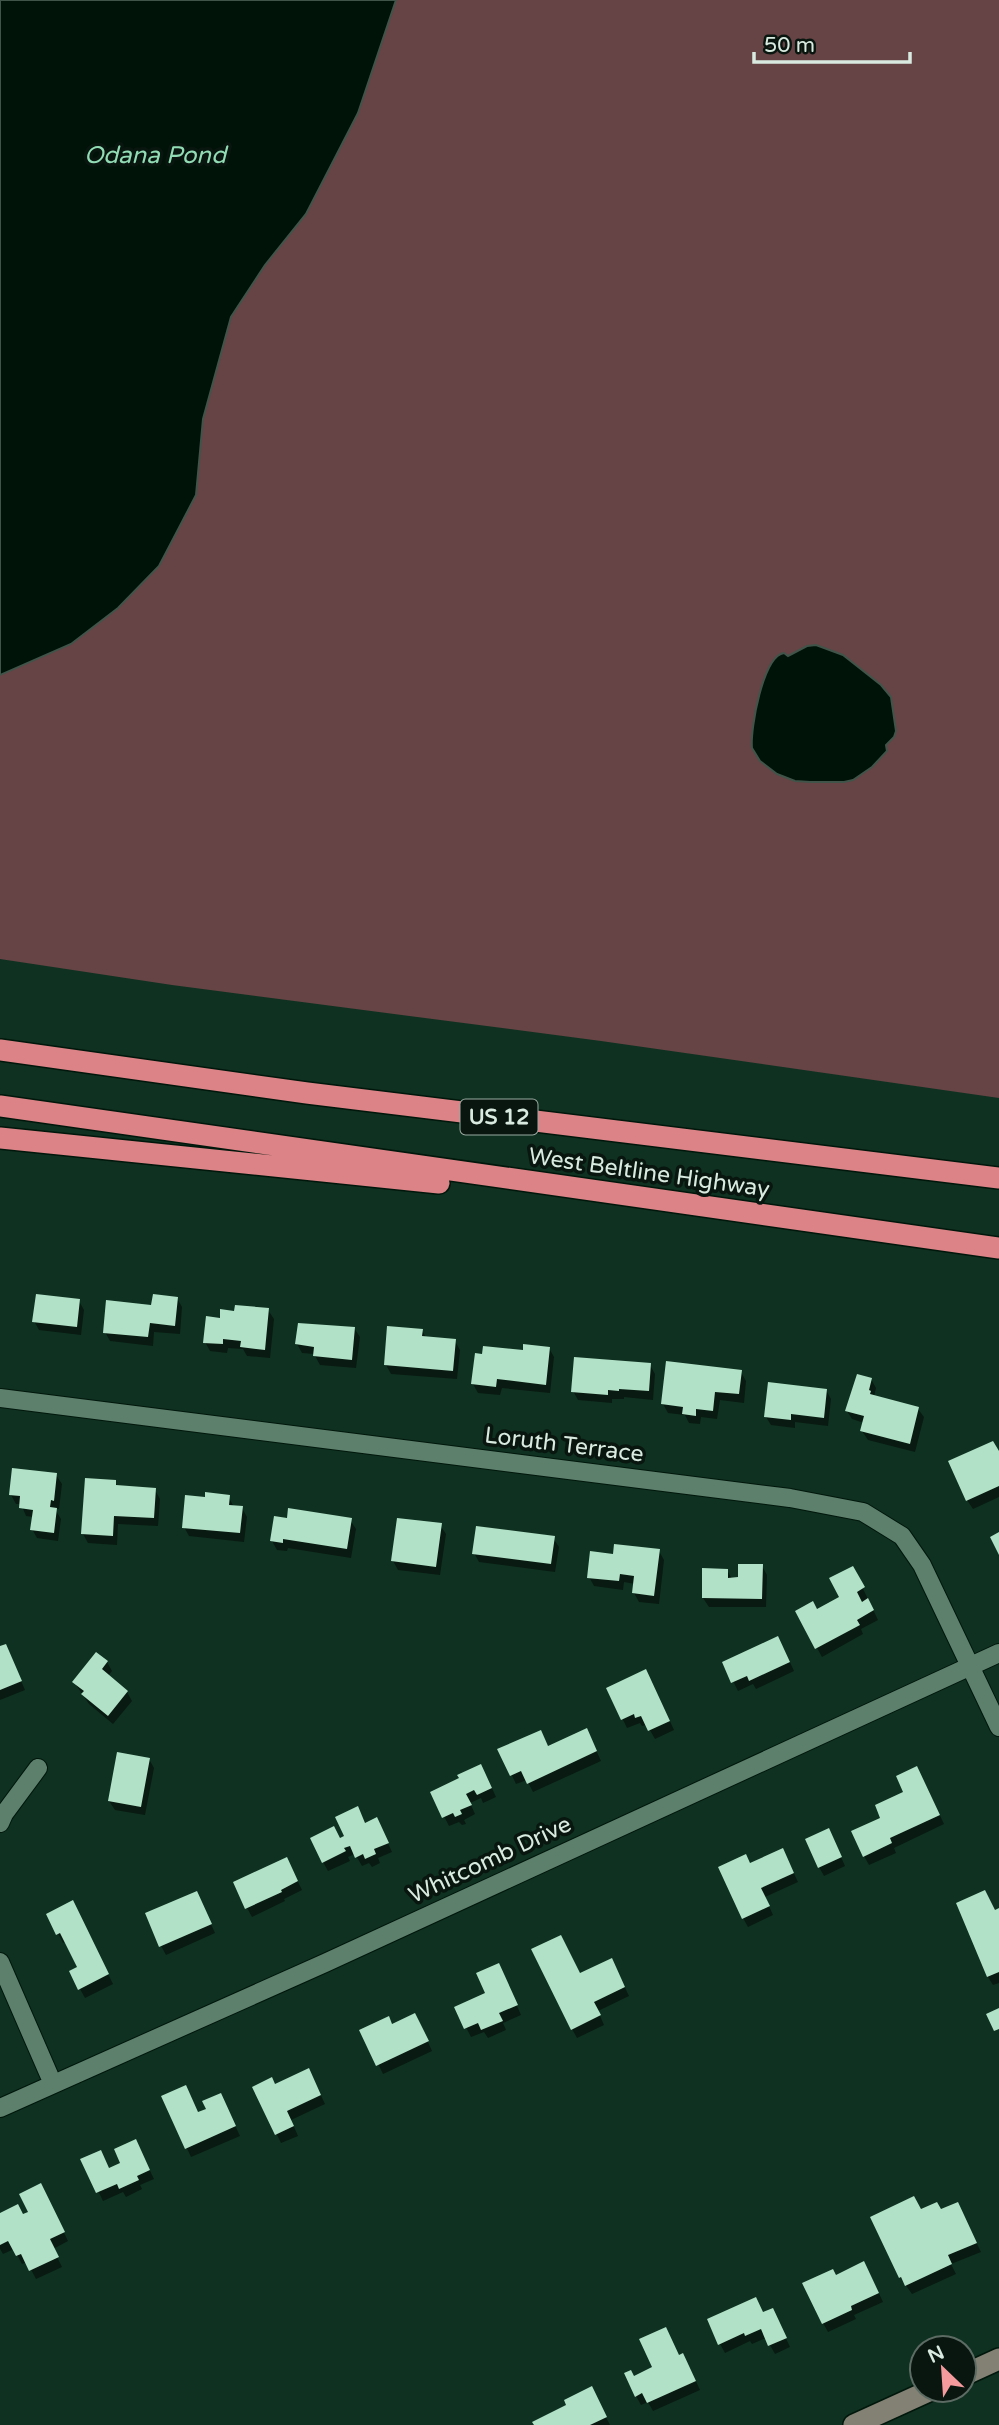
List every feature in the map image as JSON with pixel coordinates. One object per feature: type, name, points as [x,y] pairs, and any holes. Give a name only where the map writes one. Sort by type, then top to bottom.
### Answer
[{"type":"highway","name":"West Beltline Highway","points":[[0,1050],[307,1093],[999,1178]]},
{"type":"highway","name":"West Beltline Highway","points":[[0,1106],[999,1248]]},
{"type":"highway","points":[[0,1138],[706,1208]]},
{"type":"street","name":"Loruth Terrace","points":[[0,1398],[790,1498],[863,1512],[902,1536],[922,1564],[999,1727]]},
{"type":"street","name":"Whitcomb Drive","points":[[0,2108],[350,1951],[999,1653]]},
{"type":"street","points":[[0,1823],[38,1768]]},
{"type":"street","points":[[0,1962],[53,2084]]},
{"type":"street","points":[[978,2369],[999,2359]]},
{"type":"street","points":[[854,2425],[908,2400]]},
{"type":"shaded area","points":[[0,0],[999,0],[999,1098],[0,959]]},
{"type":"water","name":"Odana Pond","points":[[0,0],[396,0],[358,113],[306,214],[265,265],[231,317],[203,419],[196,495],[159,566],[118,608],[71,644],[0,675]]},
{"type":"water","points":[[816,645],[843,655],[881,685],[891,697],[896,731],[894,737],[886,745],[887,751],[872,767],[853,780],[795,781],[777,774],[760,761],[752,748],[759,694],[770,666],[784,653],[788,656],[807,646]]},
{"type":"building","points":[[36,1294],[80,1299],[77,1327],[32,1322]]},
{"type":"building","points":[[153,1294],[178,1297],[175,1326],[150,1323],[148,1337],[103,1333],[106,1300],[151,1305]]},
{"type":"building","points":[[235,1305],[269,1308],[265,1350],[240,1347],[241,1341],[223,1339],[223,1344],[203,1343],[206,1316],[220,1318],[220,1309],[234,1311]]},
{"type":"building","points":[[298,1323],[355,1327],[352,1360],[313,1356],[314,1347],[295,1344]]},
{"type":"building","points":[[387,1326],[423,1329],[422,1336],[456,1339],[453,1371],[384,1365]]},
{"type":"building","points":[[523,1344],[550,1347],[546,1385],[497,1379],[496,1387],[471,1384],[475,1353],[482,1354],[483,1346],[523,1350]]},
{"type":"building","points":[[574,1357],[651,1363],[649,1391],[608,1390],[608,1395],[571,1392]]},
{"type":"building","points":[[666,1361],[742,1370],[739,1394],[715,1392],[713,1411],[696,1409],[696,1416],[682,1414],[683,1407],[661,1404]]},
{"type":"building","points":[[857,1374],[872,1378],[870,1394],[919,1407],[910,1444],[860,1431],[864,1416],[845,1411]]},
{"type":"building","points":[[768,1382],[827,1389],[824,1418],[791,1414],[791,1420],[764,1417]]},
{"type":"building","points":[[993,1441],[999,1451],[999,1486],[966,1501],[948,1461]]},
{"type":"building","points":[[12,1468],[57,1473],[54,1501],[51,1500],[50,1507],[57,1508],[54,1533],[30,1530],[33,1510],[19,1508],[20,1496],[9,1495]]},
{"type":"building","points":[[85,1478],[116,1480],[116,1485],[156,1488],[154,1518],[114,1516],[113,1536],[81,1534]]},
{"type":"building","points":[[205,1492],[230,1495],[229,1505],[243,1506],[240,1533],[182,1528],[185,1495],[205,1497]]},
{"type":"building","points":[[288,1508],[352,1518],[347,1549],[283,1539],[283,1543],[270,1541],[274,1516],[287,1518]]},
{"type":"building","points":[[397,1518],[442,1523],[436,1567],[391,1561]]},
{"type":"building","points":[[476,1526],[555,1536],[551,1564],[472,1554]]},
{"type":"building","points":[[999,1532],[999,1555],[990,1537]]},
{"type":"building","points":[[614,1544],[660,1549],[654,1596],[632,1593],[634,1576],[620,1574],[619,1581],[587,1578],[590,1551],[613,1554]]},
{"type":"building","points":[[738,1564],[763,1564],[762,1599],[702,1598],[702,1568],[728,1569],[728,1578],[738,1577]]},
{"type":"building","points":[[853,1566],[865,1587],[857,1592],[862,1602],[868,1598],[874,1610],[857,1620],[860,1625],[815,1649],[795,1611],[813,1601],[817,1609],[839,1597],[829,1578]]},
{"type":"building","points":[[778,1636],[790,1662],[749,1681],[747,1676],[731,1683],[722,1662]]},
{"type":"building","points":[[6,1644],[22,1681],[0,1690],[0,1646]]},
{"type":"building","points":[[96,1652],[108,1661],[102,1669],[128,1691],[108,1716],[81,1694],[84,1691],[72,1682]]},
{"type":"building","points":[[646,1669],[670,1721],[648,1731],[641,1716],[635,1718],[634,1714],[621,1720],[606,1688]]},
{"type":"building","points":[[587,1728],[597,1751],[527,1784],[521,1771],[510,1776],[497,1749],[541,1730],[548,1746]]},
{"type":"building","points":[[117,1752],[150,1758],[141,1807],[108,1801]]},
{"type":"building","points":[[481,1764],[492,1788],[477,1795],[474,1790],[466,1794],[472,1805],[460,1810],[462,1814],[455,1817],[453,1813],[442,1818],[430,1792]]},
{"type":"building","points":[[917,1766],[940,1815],[890,1838],[892,1843],[863,1857],[851,1831],[880,1818],[875,1805],[903,1792],[896,1776]]},
{"type":"building","points":[[358,1806],[365,1823],[377,1817],[389,1843],[374,1849],[376,1854],[365,1859],[363,1854],[355,1858],[350,1846],[344,1848],[346,1851],[322,1863],[310,1838],[334,1826],[340,1838],[344,1836],[335,1817]]},
{"type":"building","points":[[829,1828],[842,1857],[818,1868],[805,1839]]},
{"type":"building","points":[[783,1848],[794,1873],[761,1888],[770,1906],[742,1919],[718,1867],[746,1854],[750,1863]]},
{"type":"building","points":[[287,1857],[298,1881],[281,1890],[282,1892],[245,1909],[233,1882]]},
{"type":"building","points":[[985,1890],[995,1910],[999,1908],[999,1972],[987,1977],[956,1903]]},
{"type":"building","points":[[197,1891],[212,1924],[159,1947],[145,1913]]},
{"type":"building","points":[[73,1900],[109,1974],[78,1990],[69,1971],[77,1967],[60,1933],[56,1935],[46,1914]]},
{"type":"building","points":[[561,1935],[580,1973],[612,1958],[625,1987],[594,2002],[601,2015],[571,2030],[531,1949]]},
{"type":"building","points":[[499,1963],[518,2005],[499,2013],[503,2021],[481,2030],[478,2023],[464,2029],[454,2007],[485,1993],[476,1973]]},
{"type":"building","points":[[999,2008],[999,2029],[994,2031],[986,2014]]},
{"type":"building","points":[[415,2013],[429,2041],[376,2066],[359,2030],[389,2016],[392,2024]]},
{"type":"building","points":[[309,2068],[321,2095],[287,2111],[294,2126],[275,2135],[252,2087],[272,2077],[275,2084]]},
{"type":"building","points":[[186,2085],[198,2112],[206,2109],[202,2101],[221,2093],[236,2126],[185,2149],[161,2096]]},
{"type":"building","points":[[136,2139],[150,2170],[137,2176],[139,2180],[119,2189],[117,2184],[96,2193],[80,2159],[101,2150],[109,2168],[120,2163],[114,2149]]},
{"type":"building","points":[[41,2183],[65,2232],[50,2239],[59,2257],[29,2271],[21,2254],[16,2256],[8,2241],[0,2245],[0,2213],[18,2204],[23,2214],[28,2212],[19,2194]]},
{"type":"building","points":[[914,2196],[921,2209],[937,2202],[941,2209],[958,2202],[977,2243],[948,2255],[952,2264],[905,2286],[870,2217]]},
{"type":"building","points":[[864,2261],[879,2293],[822,2324],[802,2283],[833,2269],[836,2275]]},
{"type":"building","points":[[756,2297],[763,2312],[773,2308],[787,2338],[768,2346],[761,2329],[745,2336],[744,2333],[718,2345],[707,2319]]},
{"type":"building","points":[[666,2327],[679,2355],[683,2353],[696,2381],[647,2403],[642,2393],[635,2397],[624,2373],[631,2370],[634,2376],[652,2367],[639,2339]]},
{"type":"building","points":[[592,2386],[607,2417],[590,2425],[534,2425],[532,2422],[566,2405],[564,2400]]}]
